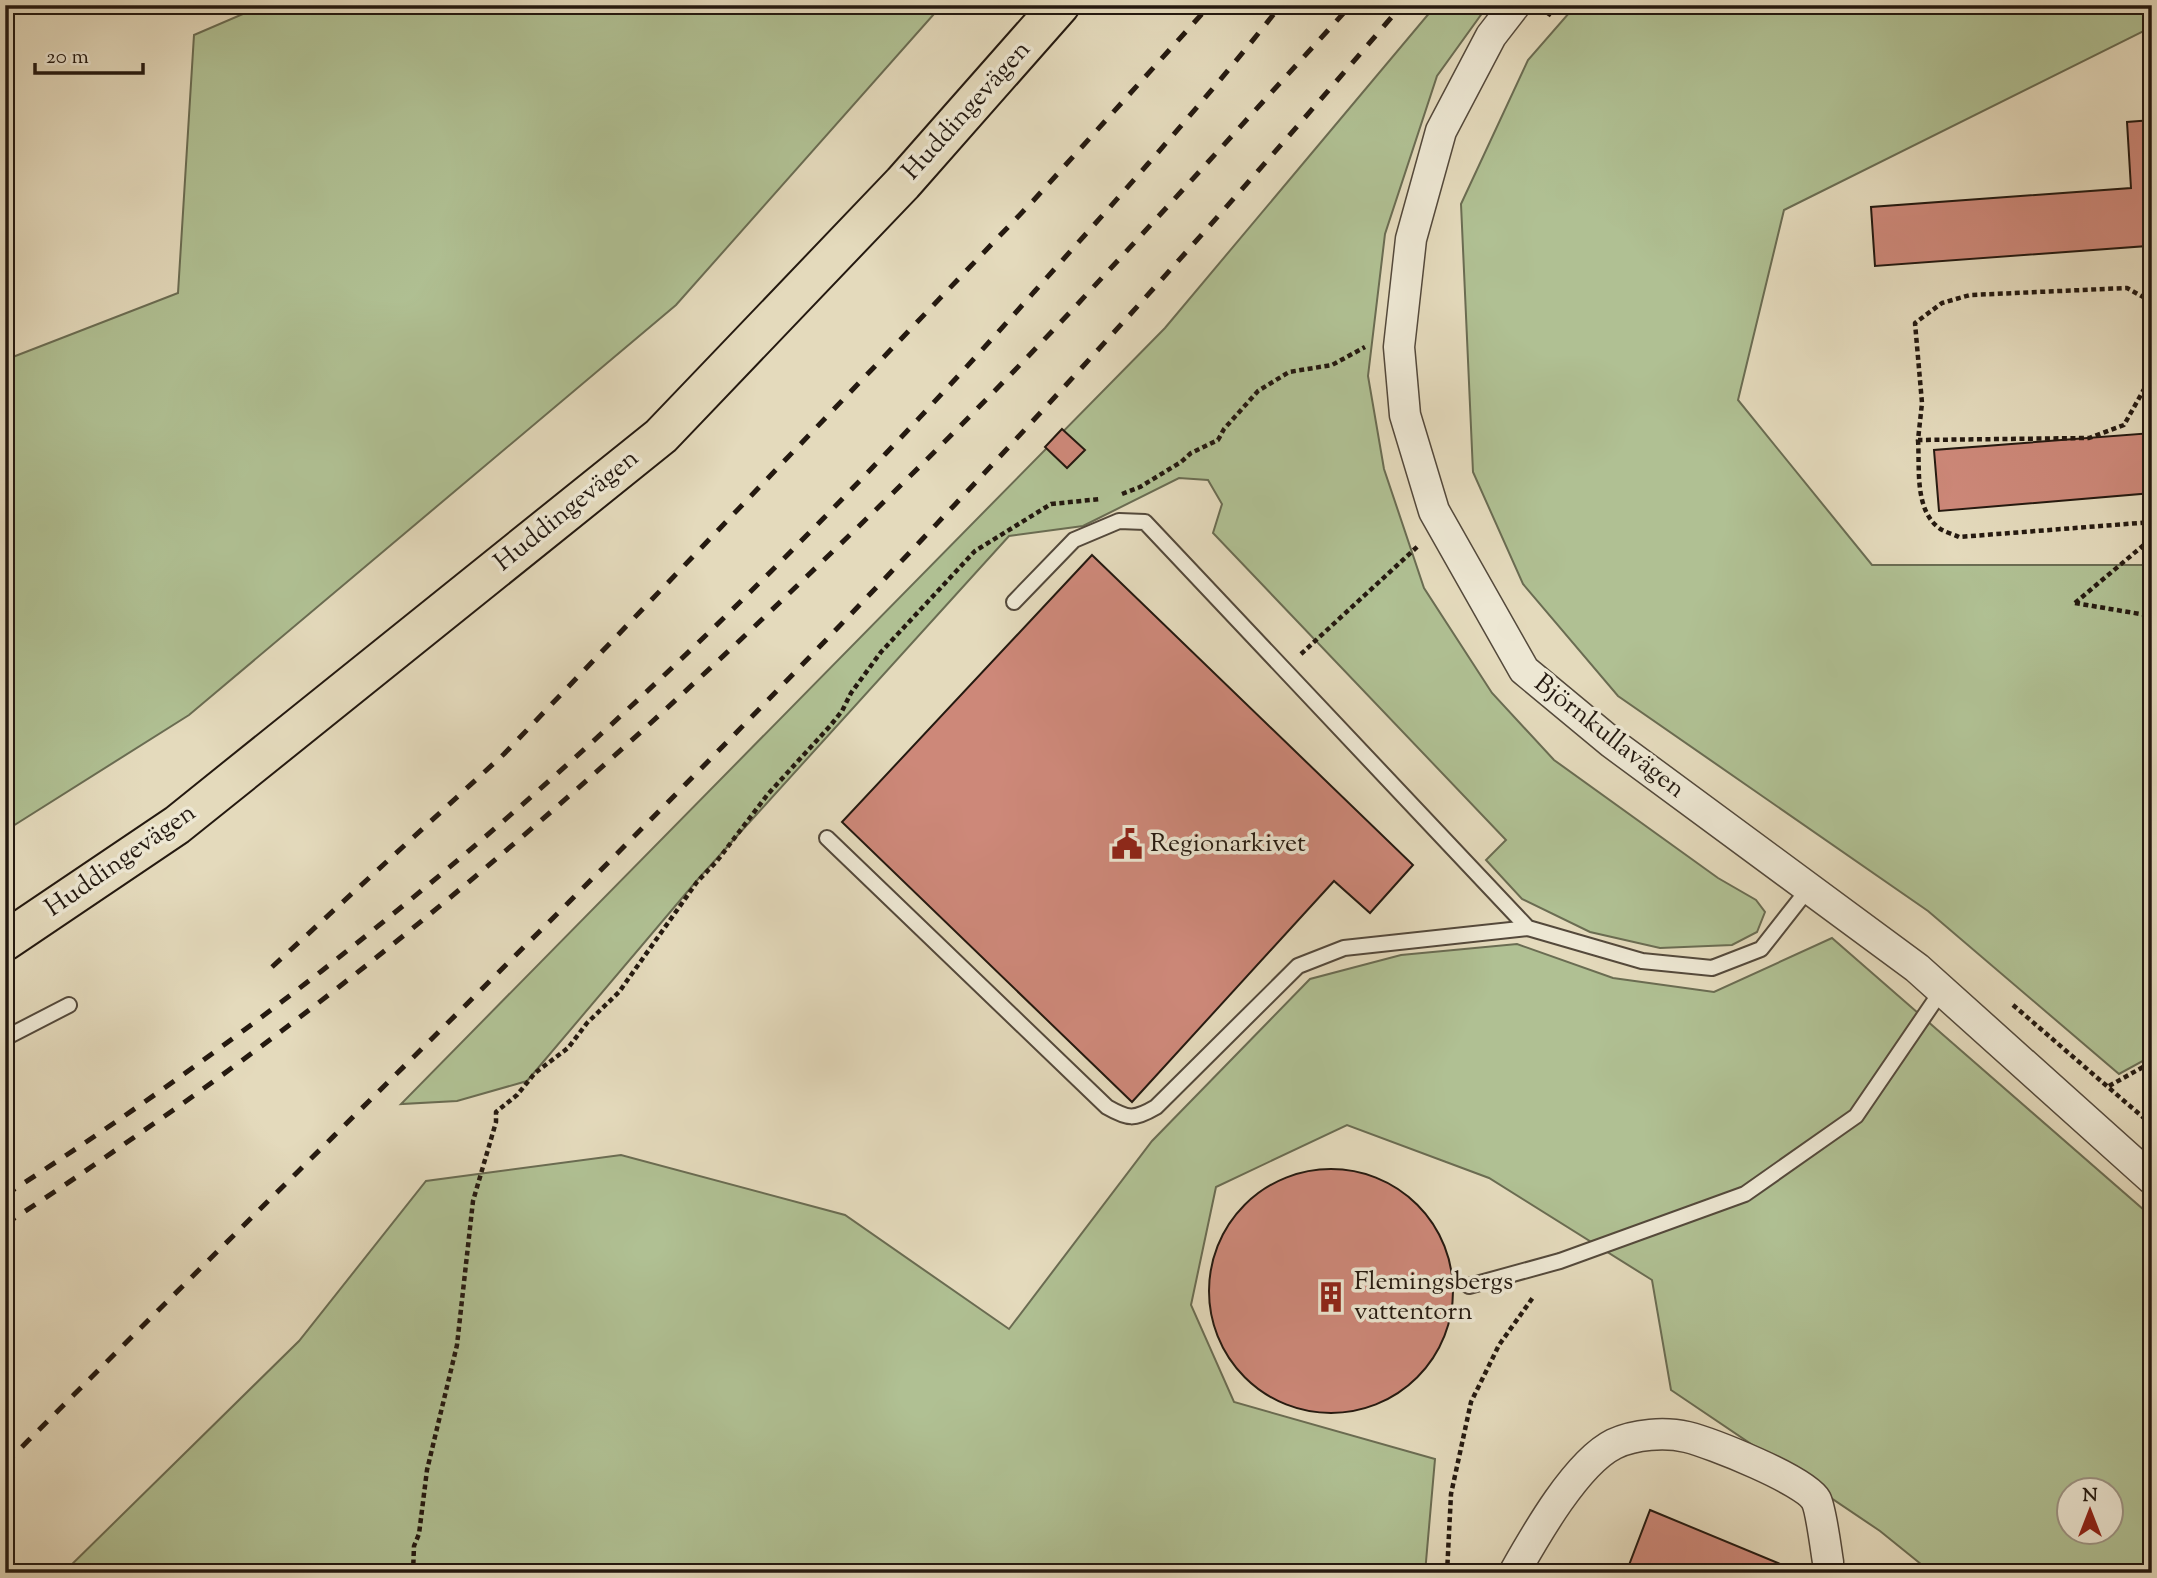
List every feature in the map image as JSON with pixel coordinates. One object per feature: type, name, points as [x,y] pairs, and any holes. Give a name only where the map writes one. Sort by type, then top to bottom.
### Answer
[{"type":"main road","name":"Huddingevägen","points":[[5,941],[177,825],[661,436],[903,183],[1060,5]]},
{"type":"street","name":"Björnkullavägen","points":[[1515,5],[1491,36],[1441,131],[1411,239],[1399,347],[1405,415],[1434,511],[1524,670],[1612,743],[1917,968],[2152,1178]]},
{"type":"street","points":[[1514,1573],[1540,1527],[1590,1460],[1615,1444],[1644,1435],[1686,1437],[1799,1483],[1816,1500],[1828,1562]]},
{"type":"lane","points":[[1014,602],[1074,540],[1119,521],[1145,522],[1528,928]]},
{"type":"lane","points":[[827,838],[1107,1107],[1123,1116],[1140,1116],[1156,1107],[1298,966],[1344,948],[1528,928],[1643,961],[1712,968],[1761,949],[1809,888]]},
{"type":"lane","points":[[1469,1286],[1560,1261],[1745,1194],[1856,1116],[1942,990]]},
{"type":"lane","points":[[5,1038],[69,1005]]},
{"type":"path","points":[[1540,26],[1556,5]]},
{"type":"path","points":[[2152,302],[2127,288],[1970,295],[1942,303],[1915,323],[1922,403],[1918,440],[1921,495],[1926,514],[1939,529],[1959,537],[2152,522]]},
{"type":"path","points":[[1114,496],[1140,487],[1191,453],[1218,440],[1224,429],[1258,391],[1290,372],[1332,365],[1372,342],[1401,331]]},
{"type":"path","points":[[1918,440],[2089,438],[2124,425],[2152,375]]},
{"type":"path","points":[[413,1573],[414,1546],[419,1534],[426,1470],[457,1345],[473,1201],[496,1122],[496,1112],[517,1095],[535,1073],[568,1048],[597,1013],[619,992],[697,883],[723,854],[761,802],[830,726],[850,693],[881,652],[975,551],[1051,504],[1103,498]]},
{"type":"path","points":[[2152,538],[2075,603],[2152,616]]},
{"type":"path","points":[[1315,640],[1420,545]]},
{"type":"path","points":[[2003,996],[2152,1125]]},
{"type":"path","points":[[2109,1086],[2152,1062]]},
{"type":"path","points":[[1447,1573],[1451,1494],[1471,1402],[1499,1345],[1560,1261]]},
{"type":"green space","points":[[264,5],[942,5],[676,305],[189,715],[5,831],[5,360],[178,293],[194,35]]},
{"type":"green space","points":[[1436,5],[1488,5],[1437,76],[1385,234],[1368,376],[1384,469],[1424,588],[1492,693],[1554,760],[1718,878],[1756,900],[1765,912],[1757,932],[1732,945],[1660,948],[1590,932],[1522,899],[1486,860],[1506,840],[1213,533],[1222,504],[1208,480],[1179,478],[1083,526],[1009,536],[699,878],[527,1081],[457,1101],[401,1104],[1165,328]]},
{"type":"green space","points":[[1576,5],[2152,5],[2152,27],[1784,210],[1738,400],[1872,565],[2152,565],[2152,1056],[2119,1074],[1928,911],[1618,696],[1523,584],[1473,472],[1461,204],[1528,60]]},
{"type":"green space","points":[[1832,938],[2152,1217],[2152,1573],[1932,1573],[1880,1531],[1671,1390],[1652,1280],[1489,1178],[1347,1125],[1216,1187],[1191,1305],[1234,1402],[1435,1459],[1425,1573],[63,1573],[299,1341],[426,1181],[621,1155],[845,1215],[1009,1329],[1152,1141],[1310,979],[1401,955],[1517,944],[1613,978],[1714,992]]},
{"type":"building","points":[[2152,120],[2152,194],[2143,195],[2147,246],[1875,266],[1871,207],[2131,188],[2127,122]]},
{"type":"building","points":[[1062,429],[1085,450],[1067,468],[1045,447]]},
{"type":"building","points":[[2152,433],[2152,493],[1939,511],[1934,450]]},
{"type":"building","name":"Regionarkivet","points":[[1092,555],[1413,865],[1370,913],[1334,881],[1132,1102],[842,822]]},
{"type":"building","name":"Flemingsbergs vattentorn","points":[[1343,1169],[1389,1183],[1417,1205],[1433,1223],[1444,1244],[1451,1267],[1451,1315],[1444,1338],[1433,1359],[1417,1377],[1399,1393],[1378,1404],[1343,1413],[1319,1413],[1284,1404],[1263,1393],[1229,1359],[1218,1338],[1211,1315],[1209,1279],[1218,1244],[1229,1223],[1263,1189],[1284,1178],[1307,1171]]},
{"type":"building","points":[[1650,1510],[1802,1573],[1626,1573]]},
{"type":"railway","points":[[272,967],[504,754],[1033,201],[1210,5]]},
{"type":"railway","points":[[5,1195],[148,1100],[286,998],[420,891],[551,780],[677,663],[799,543],[918,419],[1160,150],[1281,5]]},
{"type":"railway","points":[[5,1224],[172,1111],[256,1050],[418,924],[575,791],[727,652],[939,447],[1108,271],[1351,5]]},
{"type":"railway","points":[[5,1464],[549,922],[871,593],[1141,302],[1402,5]]},
{"type":"place","name":"Regionarkivet","points":[[1127,844]]},
{"type":"place","name":"Flemingsbergs vattentorn","points":[[1331,1297]]}]
